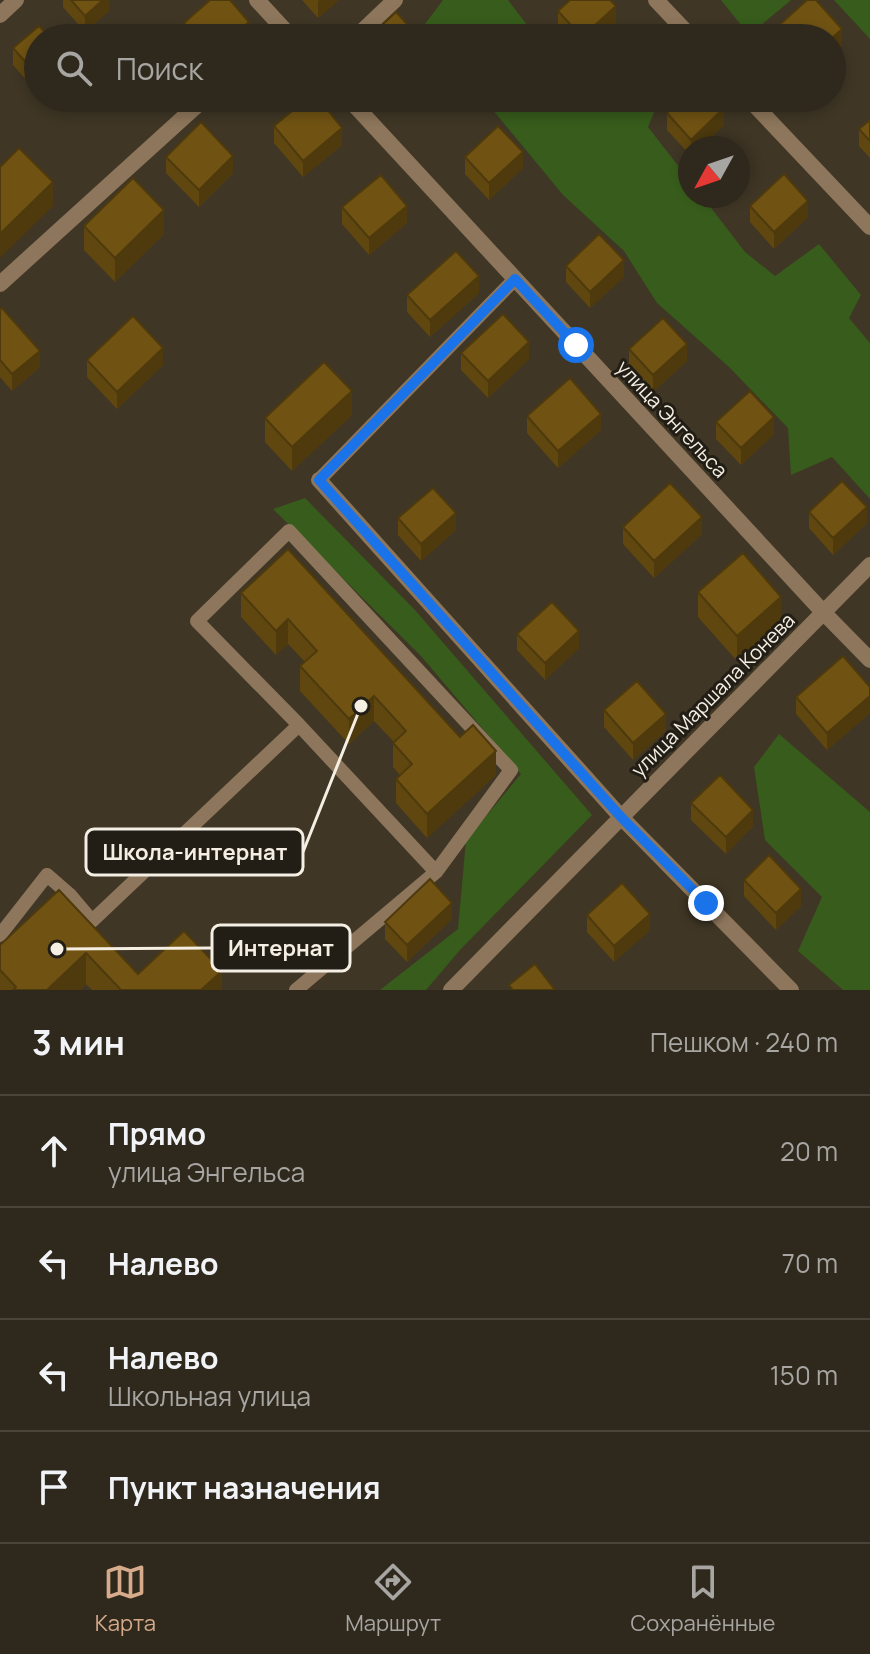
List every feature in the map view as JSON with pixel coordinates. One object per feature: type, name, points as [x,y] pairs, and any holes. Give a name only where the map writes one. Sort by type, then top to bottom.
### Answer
[{"type":"street","points":[[0,15],[16,0]]},
{"type":"street","points":[[257,0],[274,24]]},
{"type":"street","points":[[370,24],[395,0]]},
{"type":"street","points":[[656,0],[679,24]]},
{"type":"street","points":[[0,284],[190,112]]},
{"type":"street","name":"улица Энгельса","points":[[361,112],[870,660]]},
{"type":"street","points":[[761,112],[870,227]]},
{"type":"street","points":[[319,480],[621,817],[791,990]]},
{"type":"street","name":"улица Маршала Конева","points":[[451,990],[870,565]]},
{"type":"lane","points":[[319,480],[515,279]]},
{"type":"lane","points":[[296,990],[436,872],[511,770],[289,531],[197,621],[436,872]]},
{"type":"lane","points":[[0,935],[47,875],[70,895],[92,921],[299,725]]},
{"type":"green space","points":[[443,0],[508,0],[526,24],[425,24]]},
{"type":"green space","points":[[721,0],[791,0],[762,24],[740,24]]},
{"type":"green space","points":[[834,0],[870,0],[870,39]]},
{"type":"green space","points":[[495,112],[654,112],[648,127],[678,166],[678,208],[711,208],[745,252],[775,276],[819,244],[861,295],[849,318],[870,343],[870,499],[832,457],[791,475],[788,428],[729,367],[657,303],[624,251],[563,195]]},
{"type":"green space","points":[[305,498],[415,610],[592,815],[460,950],[426,990],[380,990],[458,929],[466,840],[521,774],[421,656],[273,509]]},
{"type":"green space","points":[[779,734],[870,812],[870,990],[843,990],[798,951],[822,897],[765,840],[754,767]]},
{"type":"building","points":[[71,0],[103,0],[85,16]]},
{"type":"building","points":[[210,0],[230,0],[249,22],[247,24],[184,23]]},
{"type":"building","points":[[570,0],[610,0],[616,6],[596,24],[570,24],[558,11]]},
{"type":"building","points":[[807,0],[816,0],[838,24],[780,24]]},
{"type":"building","points":[[396,12],[407,24],[383,24]]},
{"type":"building","points":[[24,39],[24,60],[13,48]]},
{"type":"building","points":[[291,112],[329,112],[342,128],[303,161],[274,126]]},
{"type":"building","points":[[668,112],[720,112],[695,136],[687,136]]},
{"type":"building","points":[[870,120],[870,141],[859,129]]},
{"type":"building","points":[[201,122],[233,156],[199,190],[166,157]]},
{"type":"building","points":[[498,126],[523,152],[489,183],[465,157]]},
{"type":"building","points":[[19,148],[53,182],[0,234],[0,167]]},
{"type":"building","points":[[784,174],[808,201],[774,232],[750,206]]},
{"type":"building","points":[[381,175],[407,206],[369,238],[342,207]]},
{"type":"building","points":[[133,178],[164,210],[115,258],[84,226]]},
{"type":"building","points":[[599,234],[624,260],[590,292],[566,266]]},
{"type":"building","points":[[456,251],[479,276],[430,320],[407,295]]},
{"type":"building","points":[[2,308],[40,351],[12,374],[0,360]]},
{"type":"building","points":[[503,314],[529,342],[488,381],[461,353]]},
{"type":"building","points":[[133,316],[163,348],[117,392],[87,360]]},
{"type":"building","points":[[663,318],[687,344],[653,375],[629,349]]},
{"type":"building","points":[[324,362],[352,391],[292,447],[265,418]]},
{"type":"building","points":[[570,378],[601,414],[558,451],[527,416]]},
{"type":"building","points":[[750,391],[774,417],[741,448],[716,422]]},
{"type":"building","points":[[842,481],[867,507],[833,538],[809,512]]},
{"type":"building","points":[[670,483],[702,517],[654,561],[623,527]]},
{"type":"building","points":[[433,488],[456,513],[421,544],[398,518]]},
{"type":"building","points":[[288,549],[460,737],[473,725],[496,751],[427,814],[396,779],[412,764],[393,743],[406,731],[374,696],[349,719],[300,666],[317,651],[288,619],[276,631],[241,593]]},
{"type":"building","points":[[743,553],[781,597],[737,636],[698,592]]},
{"type":"building","points":[[552,602],[579,631],[545,663],[517,634]]},
{"type":"building","points":[[843,656],[870,687],[870,696],[827,733],[796,697]]},
{"type":"building","points":[[637,681],[666,714],[633,743],[604,710]]},
{"type":"building","points":[[720,775],[753,810],[726,837],[691,803]]},
{"type":"building","points":[[769,855],[801,889],[776,913],[744,880]]},
{"type":"building","points":[[430,879],[452,903],[407,945],[385,922]]},
{"type":"building","points":[[622,883],[650,914],[614,946],[587,915]]},
{"type":"building","points":[[59,890],[138,974],[184,931],[222,971],[201,990],[121,990],[86,953],[47,990],[13,990],[16,987],[0,970],[0,945]]},
{"type":"building","points":[[535,964],[555,990],[513,990],[509,985]]},
{"type":"place","name":"Школа-интернат","points":[[361,706]]},
{"type":"place","name":"Интернат","points":[[57,949]]},
{"type":"route","points":[[576,345],[515,279],[319,480],[621,817],[706,903]]}]
